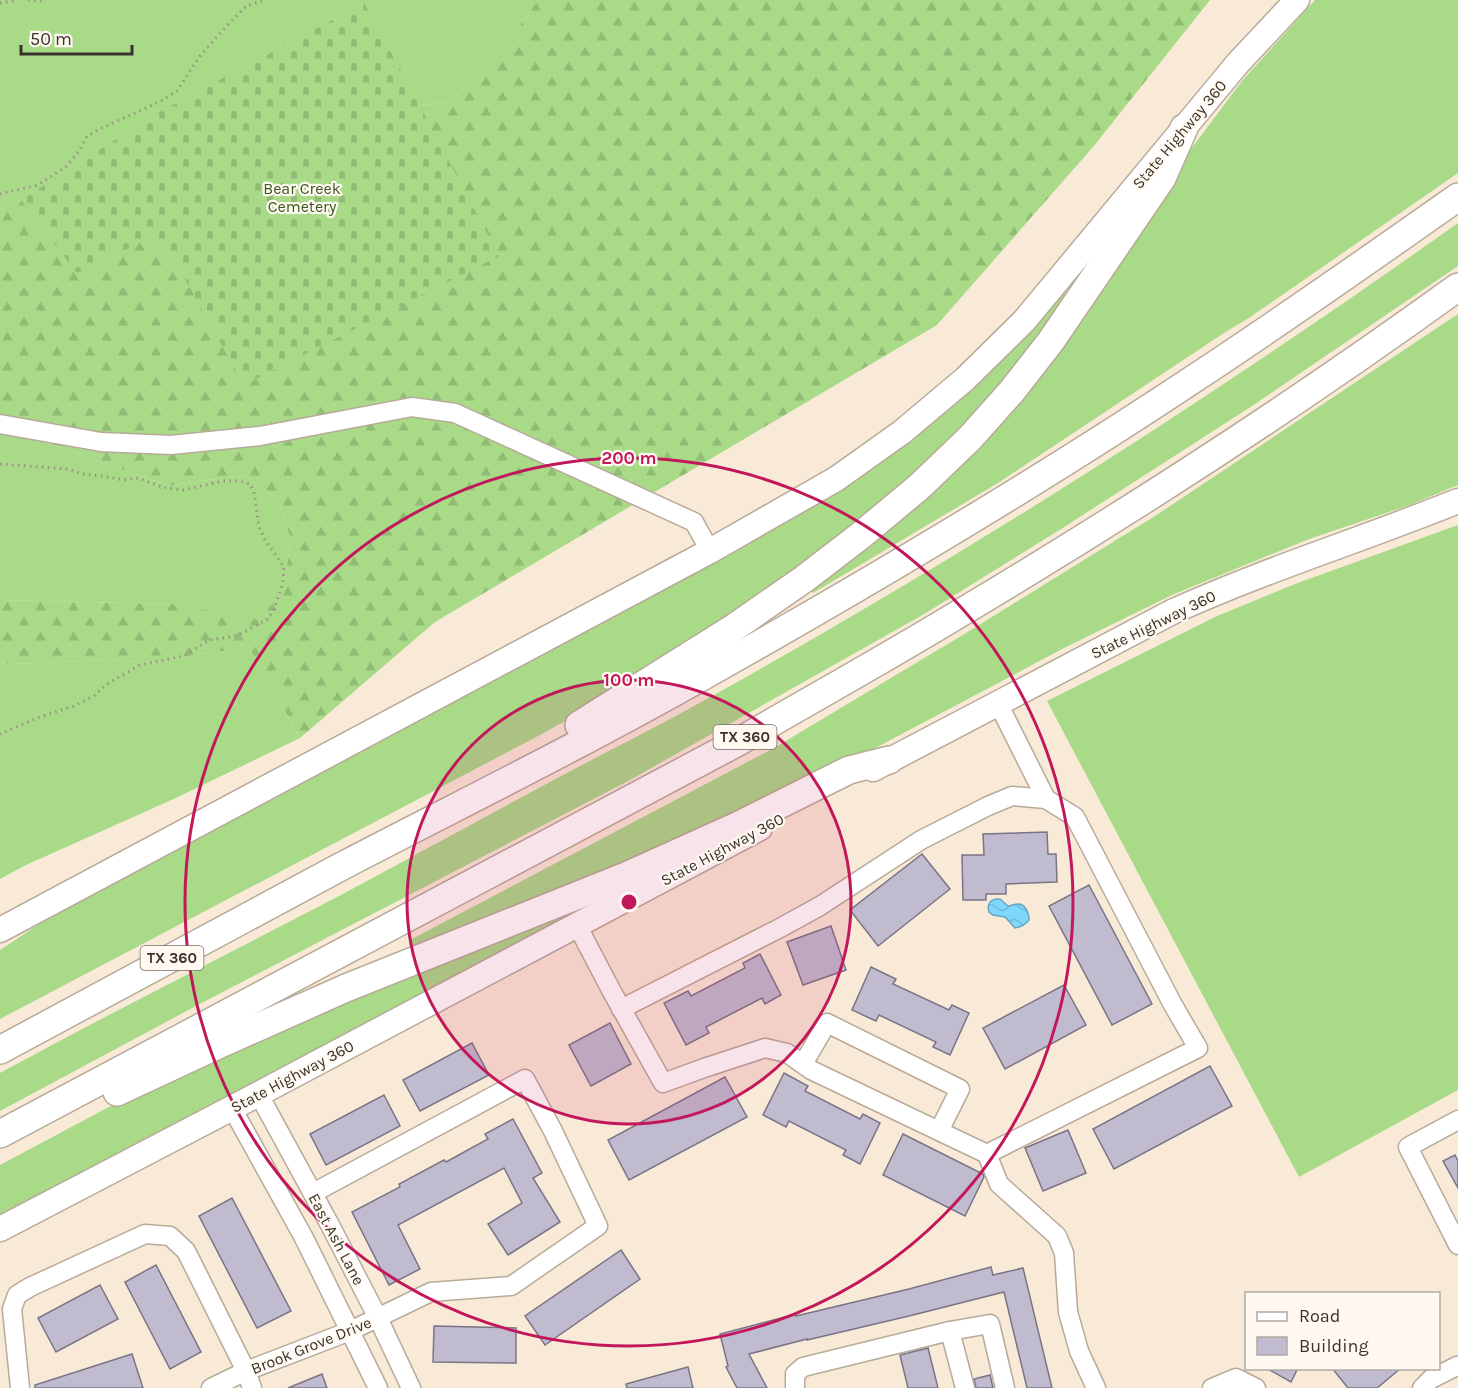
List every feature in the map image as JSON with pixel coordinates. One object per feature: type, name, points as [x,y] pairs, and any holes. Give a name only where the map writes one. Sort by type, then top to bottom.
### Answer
[{"type":"highway","points":[[532,769],[569,731],[732,629],[804,579],[919,487],[970,438],[1012,391],[1051,341],[1162,178],[1184,128]]},
{"type":"highway","name":"TX 360","points":[[0,1050],[343,866],[532,769],[721,667],[820,610],[1006,498],[1192,381],[1458,197]]},
{"type":"highway","name":"TX 360","points":[[0,1134],[738,742],[889,655],[1054,556],[1238,438],[1458,287]]},
{"type":"highway","points":[[0,1145],[23,1140],[135,1083],[346,988],[626,876],[737,826],[849,770],[889,760]]},
{"type":"main road","name":"State Highway 360","points":[[0,930],[710,552],[836,479],[902,432],[965,379],[1024,321],[1238,63],[1297,0]]},
{"type":"main road","name":"State Highway 360","points":[[0,1228],[1174,611],[1221,590],[1458,501]]},
{"type":"street","points":[[0,424],[101,442],[171,445],[260,436],[412,407],[455,413],[694,522],[710,552]]},
{"type":"street","points":[[998,703],[1046,799]]},
{"type":"street","points":[[621,1009],[820,906],[921,840],[988,806],[1012,796],[1046,799],[1075,817],[1173,1005],[1198,1048],[987,1154]]},
{"type":"street","points":[[577,925],[608,986],[663,1083],[765,1048],[787,1053],[811,1070],[987,1154],[999,1184],[1056,1236],[1064,1254],[1068,1312],[1078,1351],[1096,1388]]},
{"type":"street","points":[[803,1064],[827,1023],[960,1089],[939,1131]]},
{"type":"street","name":"Brook Grove Drive","points":[[211,1388],[246,1371],[350,1331],[431,1292],[511,1286],[598,1227],[553,1131],[525,1079],[313,1194]]},
{"type":"street","name":"East Ash Lane","points":[[258,1093],[378,1318],[411,1388]]},
{"type":"street","name":"East Ash Lane","points":[[232,1108],[304,1238],[378,1388]]},
{"type":"street","points":[[1458,1120],[1408,1147],[1458,1245]]},
{"type":"street","points":[[20,1388],[12,1309],[17,1295],[145,1234],[170,1236],[186,1251],[246,1371],[252,1388]]},
{"type":"street","points":[[795,1388],[795,1374],[803,1367],[950,1331],[990,1324],[1005,1388]]},
{"type":"street","points":[[950,1331],[965,1388]]},
{"type":"street","points":[[1422,1388],[1431,1379],[1458,1367]]},
{"type":"street","points":[[1212,1388],[1236,1378],[1256,1388]]},
{"type":"path","points":[[0,3],[17,0]]},
{"type":"path","points":[[28,0],[45,0]]},
{"type":"path","points":[[0,194],[38,185],[67,166],[87,136],[177,91],[199,57],[246,6],[265,0]]},
{"type":"path","points":[[0,464],[68,469],[82,474],[123,480],[138,478],[162,487],[183,490],[223,481],[250,484],[254,492],[259,526],[265,540],[284,567],[283,583],[274,609],[268,619],[253,628],[229,637],[208,640],[184,656],[140,664],[107,684],[95,695],[74,706],[37,718],[0,734]]},
{"type":"green space","points":[[0,0],[538,0],[491,66],[449,102],[420,106],[364,3],[155,115],[21,200],[0,209]]},
{"type":"green space","points":[[538,0],[1210,0],[1093,147],[937,325],[435,622],[300,738],[251,651],[214,651],[158,663],[110,660],[0,663],[0,600],[172,604],[259,620],[283,591],[291,540],[278,499],[245,476],[169,486],[39,440],[0,417],[0,209],[21,200],[154,115],[364,3],[421,106],[449,102],[491,66]]},
{"type":"green space","points":[[1315,0],[1458,0],[1458,173],[1249,318],[998,483],[813,593],[808,585],[938,481],[1242,81]]},
{"type":"green space","name":"Bear Creek Cemetery","points":[[364,3],[499,256],[244,385],[184,277],[154,236],[77,273],[21,200],[154,115]]},
{"type":"green space","points":[[1458,223],[1458,266],[1252,406],[926,613],[630,780],[194,1007],[0,1111],[0,1073],[339,896],[687,710],[802,645],[994,531],[1182,412]]},
{"type":"green space","points":[[1064,290],[1067,293],[1039,334],[1043,339],[954,443],[821,556],[612,695],[0,1019],[0,950],[53,915],[523,665],[808,507]]},
{"type":"green space","points":[[1458,314],[1458,485],[1410,505],[1309,539],[1172,595],[1064,648],[847,763],[703,835],[414,951],[410,940],[774,748],[966,633],[1155,516]]},
{"type":"green space","points":[[0,417],[39,440],[169,486],[245,476],[278,499],[291,540],[283,591],[259,621],[172,604],[0,600]]},
{"type":"green space","points":[[1458,525],[1458,1090],[1299,1177],[1047,701],[1217,616],[1295,584]]},
{"type":"green space","points":[[214,651],[251,651],[300,738],[0,879],[0,663],[110,660],[158,663]]},
{"type":"green space","points":[[602,894],[605,902],[0,1218],[0,1165],[135,1093]]},
{"type":"water","points":[[997,899],[1008,906],[1022,905],[1029,920],[1023,926],[1015,928],[1005,917],[993,915],[989,912],[989,905],[992,900]]},
{"type":"building","points":[[1047,832],[1048,854],[1056,854],[1057,882],[1006,884],[1006,894],[986,894],[986,900],[963,900],[962,855],[984,855],[983,834]]},
{"type":"building","points":[[922,854],[950,889],[878,946],[850,910]]},
{"type":"building","points":[[1089,885],[1152,1004],[1112,1025],[1049,906]]},
{"type":"building","points":[[831,926],[846,970],[803,985],[787,942]]},
{"type":"building","points":[[760,954],[781,995],[765,1004],[762,998],[706,1027],[709,1033],[686,1045],[664,1003],[688,991],[691,996],[745,968],[743,963]]},
{"type":"building","points":[[871,967],[896,979],[893,984],[949,1010],[952,1005],[969,1013],[950,1055],[933,1047],[936,1042],[879,1015],[876,1021],[852,1010]]},
{"type":"building","points":[[1064,985],[1086,1025],[1005,1069],[983,1028]]},
{"type":"building","points":[[610,1023],[631,1064],[591,1086],[569,1045]]},
{"type":"building","points":[[472,1043],[489,1075],[420,1111],[403,1080]]},
{"type":"building","points":[[1210,1066],[1232,1106],[1114,1169],[1093,1129]]},
{"type":"building","points":[[784,1073],[808,1086],[805,1091],[860,1119],[863,1114],[880,1123],[860,1164],[843,1155],[846,1150],[789,1121],[786,1127],[763,1115]]},
{"type":"building","points":[[725,1077],[747,1117],[629,1180],[608,1140]]},
{"type":"building","points":[[384,1095],[400,1126],[326,1165],[310,1134]]},
{"type":"building","points":[[513,1119],[542,1173],[533,1178],[560,1222],[508,1255],[488,1224],[522,1203],[504,1168],[398,1225],[420,1269],[389,1285],[352,1212],[400,1187],[399,1184],[488,1139],[485,1134]]},
{"type":"building","points":[[1068,1130],[1086,1173],[1043,1191],[1025,1148]]},
{"type":"building","points":[[903,1134],[983,1174],[984,1177],[965,1216],[883,1175]]},
{"type":"building","points":[[1455,1155],[1458,1161],[1458,1188],[1443,1161]]},
{"type":"building","points":[[232,1198],[291,1311],[257,1328],[199,1216]]},
{"type":"building","points":[[621,1250],[640,1279],[545,1345],[525,1316]]},
{"type":"building","points":[[156,1265],[201,1352],[170,1369],[125,1282]]},
{"type":"building","points":[[991,1267],[993,1275],[1023,1268],[1052,1388],[1027,1388],[1004,1292],[749,1354],[767,1388],[737,1388],[726,1367],[728,1366],[720,1334]]},
{"type":"building","points":[[100,1285],[118,1319],[56,1352],[38,1318]]},
{"type":"building","points":[[434,1326],[516,1328],[516,1363],[433,1362]]},
{"type":"building","points":[[928,1348],[938,1388],[908,1388],[900,1355]]},
{"type":"building","points":[[132,1354],[143,1388],[35,1388],[35,1385]]},
{"type":"building","points":[[688,1367],[693,1388],[627,1388],[626,1384]]},
{"type":"building","points":[[1270,1370],[1297,1370],[1291,1382]]},
{"type":"building","points":[[1334,1370],[1399,1370],[1377,1388],[1348,1388]]},
{"type":"building","points":[[322,1374],[327,1388],[288,1388]]},
{"type":"building","points":[[990,1375],[993,1388],[976,1388],[974,1379]]}]
